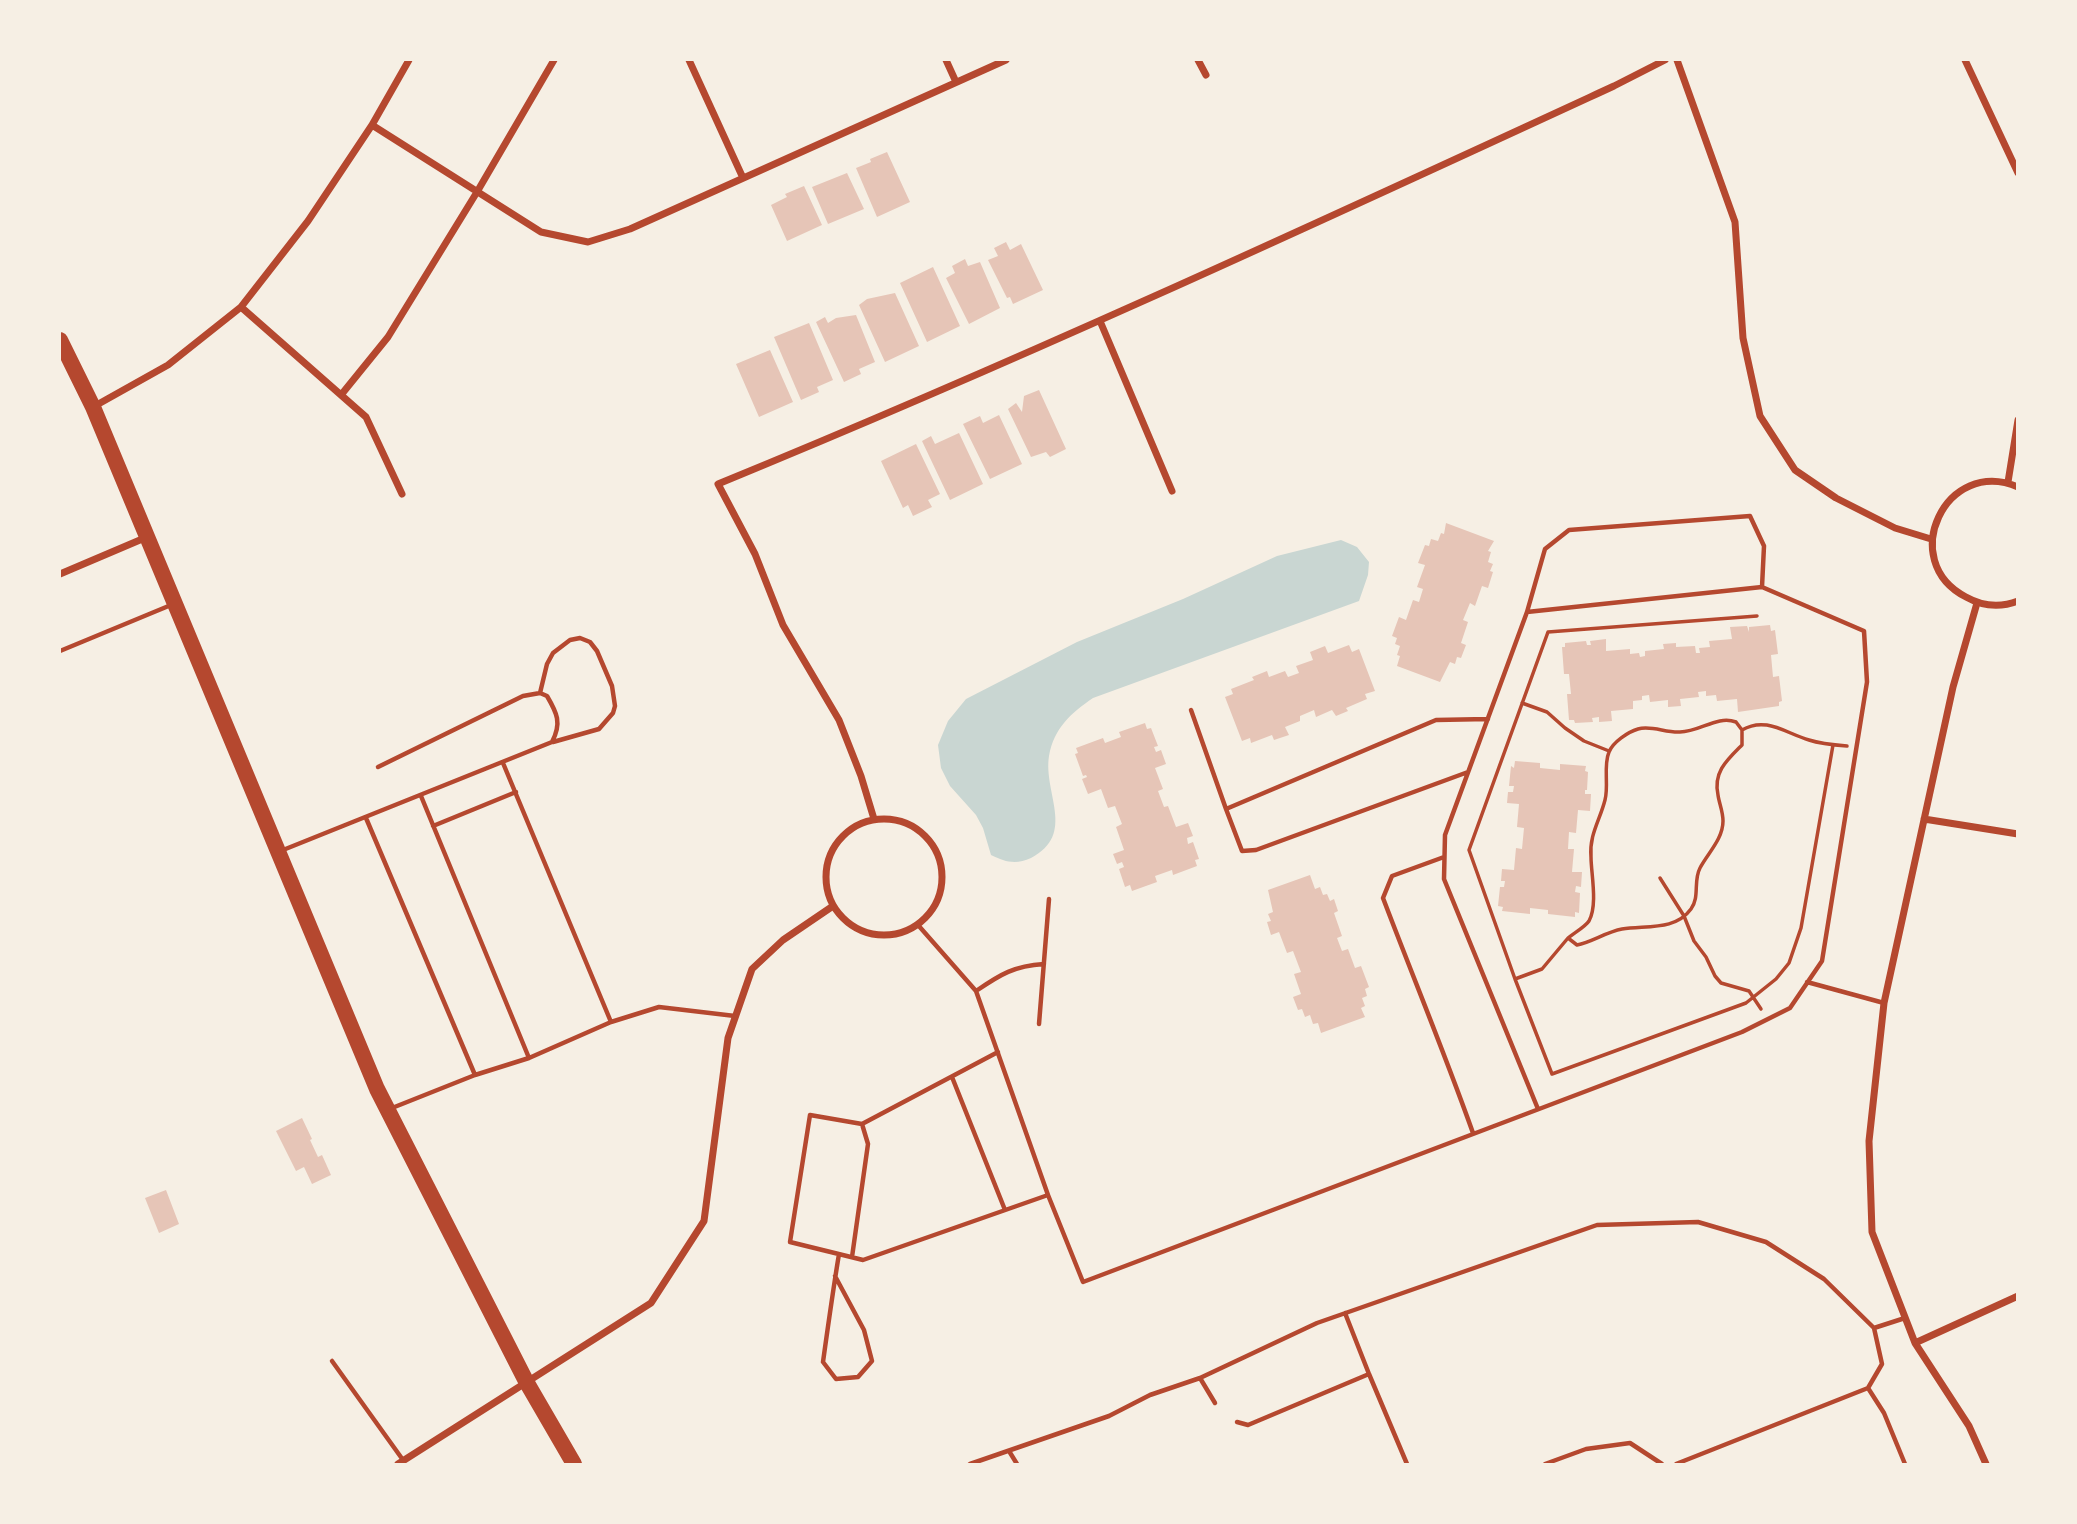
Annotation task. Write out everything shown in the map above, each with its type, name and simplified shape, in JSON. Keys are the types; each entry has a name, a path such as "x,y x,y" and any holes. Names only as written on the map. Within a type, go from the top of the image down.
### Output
{"main road":[{"path":"60,340 93,407 388,1110 527,1383 574,1465"}],"street":[{"path":"93,407 168,365 241,307 308,221 372,125 409,60"},
{"path":"341,395 388,337 554,60"},
{"path":"689,60 743,178"},
{"path":"946,60 956,82"},
{"path":"372,125 541,232 588,242 630,229 1006,60"},
{"path":"1198,60 1206,75"},
{"path":"874,819 839,720 783,625 755,554 718,484 1100,321 1614,86 1665,60"},
{"path":"1677,60 1735,222 1743,338 1760,416 1795,470 1836,498 1883,523 1931,539"},
{"path":"1965,60 2018,173"},
{"path":"241,307 366,417 402,494"},
{"path":"1100,321 1172,491"},
{"path":"2007,482 2018,420"},
{"path":"2018,487 2007,482 1979,483 1952,496 1940,511 1931,539 1934,561 1940,575 1954,592 1977,603 1998,606 2018,601"},
{"path":"60,574 147,537"},
{"path":"1977,603 1953,687 1884,1003 1869,1141 1872,1232 1915,1343 1969,1426 1986,1465"},
{"path":"874,819 903,821 925,835 941,861 941,891 934,908 918,925 890,936 878,936 859,930 846,922 834,906 826,880 829,856 835,845 849,830 874,819"},
{"path":"1924,819 2018,834"},
{"path":"401,1463 652,1303 704,1221 729,1038 752,970 782,940 834,906"},
{"path":"1915,1343 2018,1296"}],"lane":[{"path":"1538,1109 1444,879 1444,857 1445,835 1527,612 1545,549 1569,530 1750,516 1764,546 1762,587"},
{"path":"918,925 976,990 1048,1195 1083,1282 1742,1032 1790,1008 1822,961 1867,682 1864,631 1762,587 1527,612"},
{"path":"60,651 175,604"},
{"path":"279,852 552,742 599,729 609,720 615,706 612,686 597,651 590,642 580,638 570,639 553,653 547,664 540,693"},
{"path":"378,767 523,696 540,693 547,696 556,710 558,730 552,742"},
{"path":"1191,710 1242,851 1256,850 1468,772"},
{"path":"1226,809 1436,720 1488,719"},
{"path":"503,763 611,1022"},
{"path":"433,826 516,792"},
{"path":"421,796 529,1058"},
{"path":"366,818 475,1075"},
{"path":"1444,857 1392,876 1383,898 1473,1133"},
{"path":"1039,1024 1049,899"},
{"path":"976,990 1002,973 1022,965 1044,964"},
{"path":"1807,982 1884,1003"},
{"path":"388,1110 475,1075 529,1058 611,1022 659,1007 736,1016"},
{"path":"998,1052 862,1124 810,1115 790,1242 863,1260 1048,1195"},
{"path":"952,1077 1005,1210"},
{"path":"852,1257 867,1144 862,1124"},
{"path":"970,1465 1109,1416 1150,1395 1200,1378 1317,1323 1597,1225 1698,1222 1766,1242 1824,1279 1874,1328 1882,1364 1868,1388 1676,1465"},
{"path":"835,1276 864,1330 872,1361 858,1377 836,1379 823,1362 835,1276 839,1254"},
{"path":"1344,1313 1407,1465"},
{"path":"1874,1328 1905,1318"},
{"path":"332,1361 401,1463"},
{"path":"1237,1422 1248,1425 1369,1374"},
{"path":"1200,1378 1214,1403"},
{"path":"1868,1388 1884,1413 1905,1465"},
{"path":"1545,1465 1586,1449 1630,1443 1662,1465"},
{"path":"1009,1451 1017,1465"}],"path":[{"path":"1757,616 1548,632 1469,850 1552,1074 1728,1009 1754,997 1776,979 1789,962 1801,928 1833,745"},
{"path":"1521,703 1547,712 1584,741 1609,751"},
{"path":"1516,979 1542,969 1568,938 1589,920 1594,888 1592,835 1606,799 1609,751 1619,740 1641,728 1667,733 1693,732 1723,719 1736,722 1742,730 1742,745 1723,764 1716,783 1722,808 1721,831 1698,870 1696,899 1692,908 1684,916 1657,927 1620,929 1577,945 1568,938"},
{"path":"1742,730 1752,724 1762,723 1809,740 1856,747"},
{"path":"1660,878 1684,916 1694,942 1706,957 1715,976 1721,983 1744,988 1754,997 1767,1020"}],"shaded area":[{"path":"1341,540 1357,547 1369,562 1368,575 1359,601 1093,698 1065,722 1051,746 1048,770 1055,825 1045,848 1031,858 1020,861 1011,862 991,855 976,815 950,786 941,768 938,745 948,721 966,699 1077,642 1183,599 1277,556"}],"building":[{"path":"887,152 910,202 877,217 856,168"},
{"path":"847,173 864,209 828,224 812,187"},
{"path":"804,186 822,225 787,241 771,205 787,197 785,194"},
{"path":"1006,242 1010,250 1021,244 1043,290 1013,304 1010,297 1007,298 988,260 998,256 994,248"},
{"path":"965,259 968,266 980,262 1000,308 969,324 946,278 955,273 952,266"},
{"path":"933,267 960,326 927,342 900,283"},
{"path":"895,293 919,346 885,362 859,305 867,299"},
{"path":"856,315 875,362 859,369 861,374 844,382 816,322 825,317 828,323 836,318"},
{"path":"809,323 833,380 817,387 819,392 801,400 774,337"},
{"path":"770,350 793,402 759,417 736,364"},
{"path":"1039,390 1066,449 1050,457 1046,452 1031,457 1008,409 1016,403 1022,412 1024,396"},
{"path":"999,415 1022,464 990,479 963,424 980,416 983,423"},
{"path":"959,433 983,484 950,500 922,441 931,436 935,444"},
{"path":"916,444 940,494 928,500 932,507 913,516 908,505 903,508 881,461"},
{"path":"1446,523 1494,541 1488,551 1491,552 1488,562 1493,564 1490,571 1493,572 1488,588 1482,586 1475,606 1470,603 1463,620 1468,622 1461,643 1466,645 1461,658 1457,657 1455,664 1450,662 1440,682 1397,666 1400,646 1395,644 1397,638 1392,636 1399,617 1406,620 1413,600 1419,602 1423,589 1417,587 1425,565 1418,563 1425,545 1429,546 1431,539 1438,541 1441,533 1444,534"},
{"path":"1770,625 1771,631 1775,630 1778,654 1771,655 1773,677 1779,676 1782,701 1779,706 1738,712 1737,699 1717,701 1716,695 1706,696 1706,691 1698,692 1699,697 1680,699 1681,706 1668,707 1668,700 1650,702 1649,695 1642,696 1642,700 1633,701 1633,709 1611,711 1612,721 1599,722 1599,717 1592,718 1593,722 1575,723 1574,720 1569,720 1567,694 1571,694 1569,674 1564,674 1562,647 1565,647 1565,643 1586,641 1587,645 1591,645 1590,641 1606,639 1606,651 1630,649 1630,654 1639,653 1640,657 1645,656 1645,651 1664,649 1663,644 1676,643 1676,647 1695,646 1696,653 1700,653 1699,648 1710,647 1709,641 1732,639 1730,627 1747,626 1749,632 1749,627"},
{"path":"1349,645 1352,652 1359,649 1375,691 1365,694 1367,699 1346,708 1348,711 1336,716 1332,710 1316,717 1314,710 1300,716 1300,721 1285,727 1289,735 1274,740 1272,735 1251,743 1250,738 1242,741 1225,697 1233,694 1231,689 1254,680 1252,677 1267,671 1269,677 1285,671 1288,677 1299,673 1296,666 1313,660 1310,652 1325,646 1328,653"},
{"path":"1145,723 1147,729 1151,728 1158,746 1154,747 1156,752 1161,750 1166,764 1155,768 1163,789 1158,791 1164,807 1168,806 1176,827 1188,823 1193,836 1187,838 1188,844 1193,842 1199,859 1195,860 1197,866 1173,875 1172,870 1155,876 1157,882 1132,891 1130,885 1125,887 1119,869 1124,867 1122,862 1117,864 1113,854 1124,850 1116,827 1122,824 1115,806 1108,808 1101,789 1088,794 1082,779 1087,777 1083,776 1075,754 1078,753 1076,748 1103,738 1105,743 1121,737 1119,732"},
{"path":"1515,761 1540,763 1540,768 1560,770 1560,764 1586,766 1585,771 1588,772 1585,794 1591,794 1590,811 1578,810 1576,833 1569,832 1568,849 1574,849 1572,872 1582,872 1581,887 1576,886 1575,892 1580,893 1579,913 1575,912 1575,917 1548,914 1548,910 1530,908 1530,914 1502,911 1503,907 1498,906 1500,887 1504,887 1505,881 1501,881 1502,869 1514,870 1516,848 1522,849 1524,828 1517,827 1519,804 1507,803 1508,792 1513,792 1514,786 1509,786 1511,766 1514,768"},
{"path":"1310,875 1315,889 1320,887 1323,895 1327,894 1330,901 1334,899 1338,911 1334,913 1342,936 1337,938 1342,951 1348,949 1355,968 1361,966 1369,987 1365,989 1367,996 1362,998 1365,1006 1361,1008 1365,1017 1321,1033 1318,1023 1313,1024 1310,1015 1305,1017 1302,1009 1298,1010 1293,997 1301,994 1294,974 1301,972 1293,951 1287,953 1279,932 1271,935 1267,922 1271,921 1268,914 1273,912 1268,890"},
{"path":"302,1118 318,1157 322,1155 331,1175 312,1184 304,1167 296,1171 276,1131"},
{"path":"166,1190 179,1224 159,1233 145,1198"}]}
